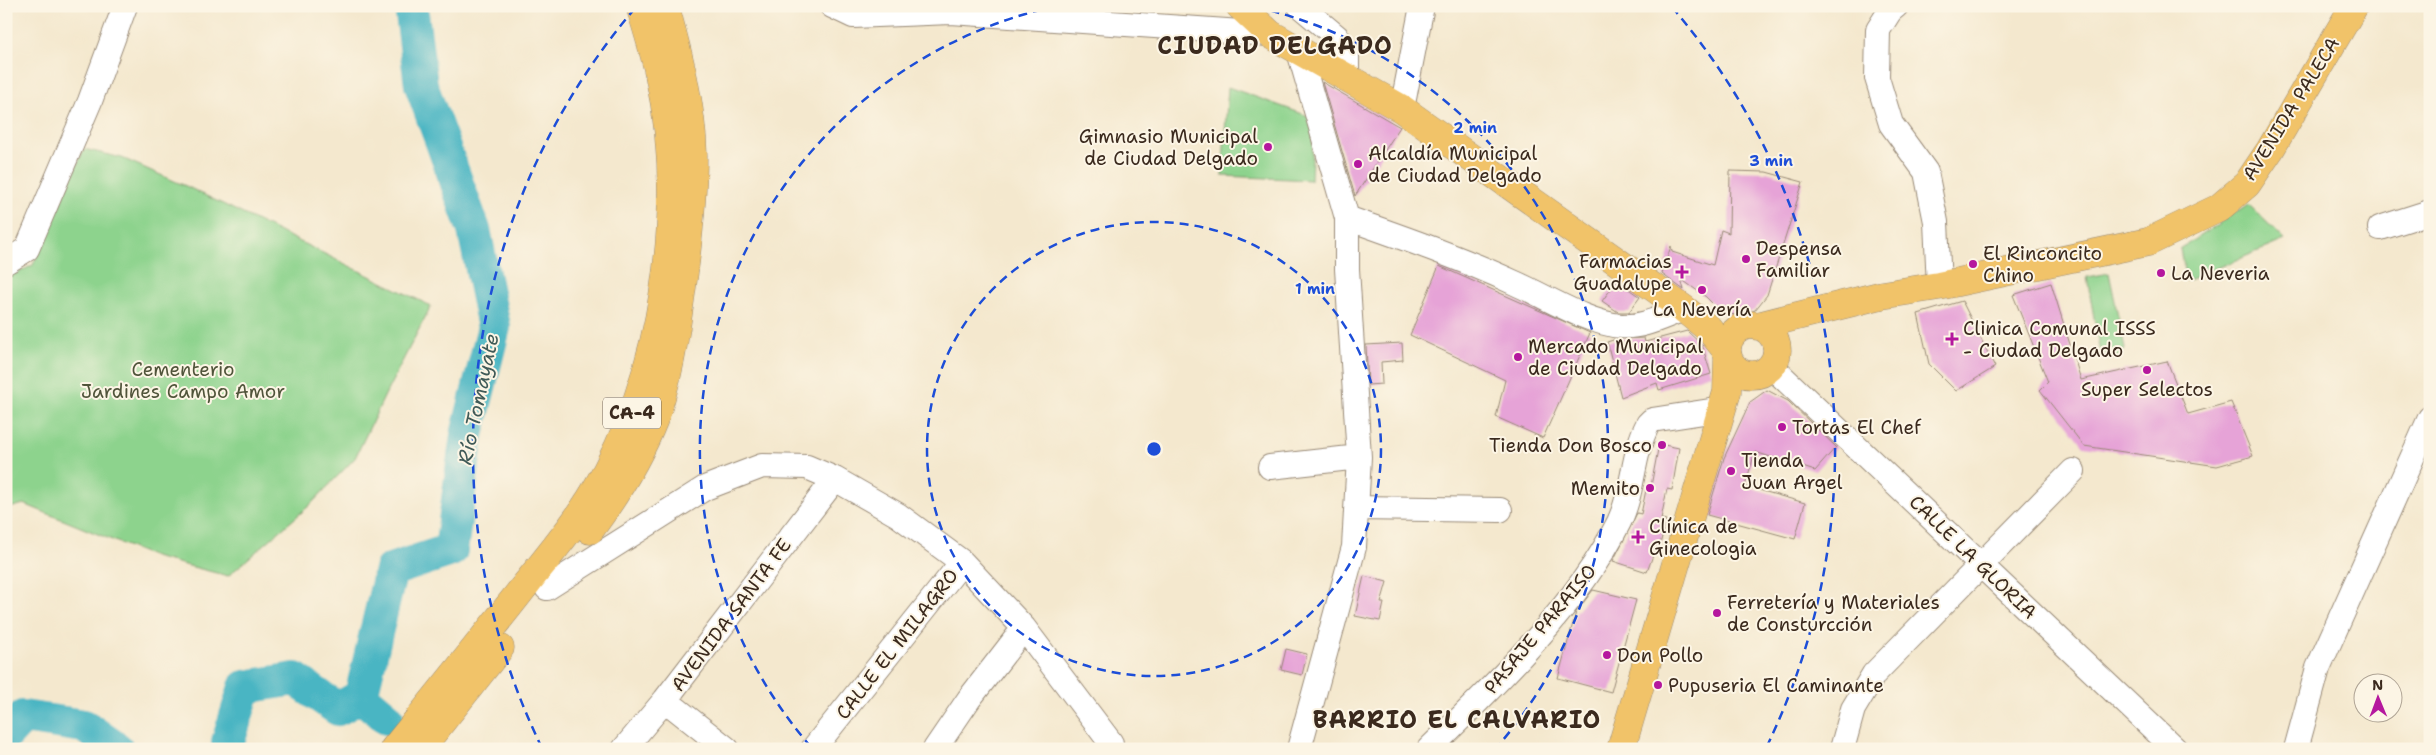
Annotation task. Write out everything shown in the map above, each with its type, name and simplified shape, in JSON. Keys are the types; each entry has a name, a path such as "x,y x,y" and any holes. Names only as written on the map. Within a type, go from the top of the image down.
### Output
{"main road":[{"name":"CA-4","path":"394,749 475,650 574,522 594,493 618,444 642,385 651,355 665,277 670,197 668,135 660,75 640,6"},
{"name":"CA-4","path":"420,749 547,588 620,489 654,420 673,354 690,234 692,154 685,96 665,6"},
{"path":"1240,6 1270,34 1298,48 1402,109 1684,309 1709,329 1738,371 1766,364 1774,339 1769,332 1752,326 1709,319 1684,309"},
{"name":"AVENIDA PALECA","path":"1752,326 1866,299 1939,286 2148,242 2219,208 2246,184 2270,150 2354,6"},
{"name":"AVENIDA PALECA","path":"1723,408 1733,392 1766,364 1780,341 1793,327 1816,312"},
{"path":"1727,354 1732,335 1738,329 1752,326"},
{"name":"AVENIDA PALECA","path":"1621,749 1728,392 1727,354"}],"street":[{"path":"6,262 27,249 90,101 125,6"},
{"path":"832,6 853,16 951,12 1270,34"},
{"path":"1300,6 1337,38 1347,52 1347,76"},
{"path":"1402,109 1422,6"},
{"path":"1896,6 1890,11 1878,30 1877,78 1891,124 1926,172 1936,222 1939,286"},
{"path":"1298,48 1347,218 1347,269 1359,457 1354,547 1299,749"},
{"path":"2380,228 2430,212"},
{"path":"1347,218 1406,238 1514,282 1596,319 1622,326 1645,324 1684,309"},
{"name":"CALLE LA GLORIA","path":"1766,364 2174,749"},
{"name":"PASAJE PARAISO","path":"1429,749 1500,679 1558,612 1592,568 1622,516 1648,424 1652,420 1723,408"},
{"path":"2296,749 2318,668 2430,418"},
{"path":"1270,467 1359,457"},
{"path":"547,588 700,490 745,471 768,465 807,467 835,479 898,515 962,562 1024,628 1111,743"},
{"path":"1842,749 1853,709 1869,680 1980,564 2073,471"},
{"name":"AVENIDA SANTA FE","path":"624,749 665,700 835,479"},
{"path":"1357,508 1500,510"},
{"name":"CALLE EL MILAGRO","path":"813,749 962,562"},
{"path":"935,749 969,699 1024,628"},
{"path":"665,700 727,749"}],"green space":[{"name":"Gimnasio Municipal de Ciudad Delgado","path":"1228,87 1314,118 1311,180 1222,176"},
{"name":"Cementerio Jardines Campo Amor","path":"84,149 122,158 188,187 431,306 355,458 310,505 228,576 154,557 24,504 6,509 6,272 17,273 33,265"},
{"path":"2248,204 2285,240 2186,281 2180,249"},
{"path":"2109,273 2125,349 2121,355 2115,358 2105,358 2100,353 2087,277"}],"building":[{"name":"Alcaldía Municipal de Ciudad Delgado","path":"1322,82 1400,127 1355,196"},
{"name":"Despensa Familiar","path":"1730,171 1766,172 1803,182 1767,295 1755,310 1743,315 1723,314 1706,297 1681,279 1684,290 1662,274 1671,246 1672,252 1713,265 1721,230 1729,233"},
{"name":"Mercado Municipal de Ciudad Delgado","path":"1439,266 1590,333 1543,438 1496,417 1505,380 1410,335"},
{"path":"1617,281 1640,297 1629,312 1618,312 1602,301"},
{"name":"Super Selectos","path":"2051,283 2081,380 2167,361 2188,414 2231,402 2253,456 2217,466 2084,446 2040,390 2048,382 2013,295"},
{"name":"Clinica Comunal ISSS - Ciudad Delgado","path":"1962,301 1995,367 1956,391 1929,364 1918,314"},
{"path":"1687,331 1702,345 1711,374 1659,390 1657,383 1621,397 1607,342 1616,339 1644,338 1645,342"},
{"path":"1402,343 1403,360 1381,362 1382,384 1368,385 1366,345"},
{"path":"1767,390 1788,401 1836,447 1815,471 1755,452 1745,486 1805,503 1795,539 1707,515 1724,458 1750,402"},
{"path":"1659,444 1679,448 1672,490 1667,489 1661,519 1666,520 1660,545 1657,544 1647,572 1613,561 1637,513 1641,514 1647,485 1651,486"},
{"path":"1364,576 1387,582 1381,603 1384,603 1380,621 1355,616"},
{"path":"1593,590 1636,600 1611,692 1558,678 1576,612"},
{"path":"1286,649 1307,654 1302,675 1281,670"}],"waterway":[{"name":"Río Tomayate","path":"361,696 391,570 451,550 467,435 494,327 474,230 421,85 411,6"},
{"path":"228,749 228,742 245,687 295,679 338,709 361,696"},
{"path":"361,696 387,718"},
{"path":"6,735 23,717 84,726 117,749"}],"place":[{"name":"Gimnasio Municipal de Ciudad Delgado","path":"1268,147"},
{"name":"Alcaldía Municipal de Ciudad Delgado","path":"1358,164"},
{"name":"Despensa Familiar","path":"1746,259"},
{"name":"El Rinconcito Chino","path":"1973,264"},
{"name":"Farmacias Guadalupe","path":"1682,272"},
{"name":"La Neveria","path":"2161,273"},
{"name":"La Nevería","path":"1702,290"},
{"name":"Clinica Comunal ISSS - Ciudad Delgado","path":"1952,339"},
{"name":"Mercado Municipal de Ciudad Delgado","path":"1518,357"},
{"name":"Super Selectos","path":"2147,370"},
{"name":"Tortas El Chef","path":"1782,427"},
{"name":"Tienda Don Bosco","path":"1662,445"},
{"name":"Tienda Juan Argel","path":"1731,471"},
{"name":"Memito","path":"1650,488"},
{"name":"Clínica de Ginecologia","path":"1638,537"},
{"name":"Ferretería y Materiales de Consturcción","path":"1717,613"},
{"name":"Don Pollo","path":"1607,655"},
{"name":"Pupuseria El Caminante","path":"1658,685"}],"district":[{"name":"CIUDAD DELGADO","path":"1275,46"},
{"name":"BARRIO EL CALVARIO","path":"1457,720"}]}
